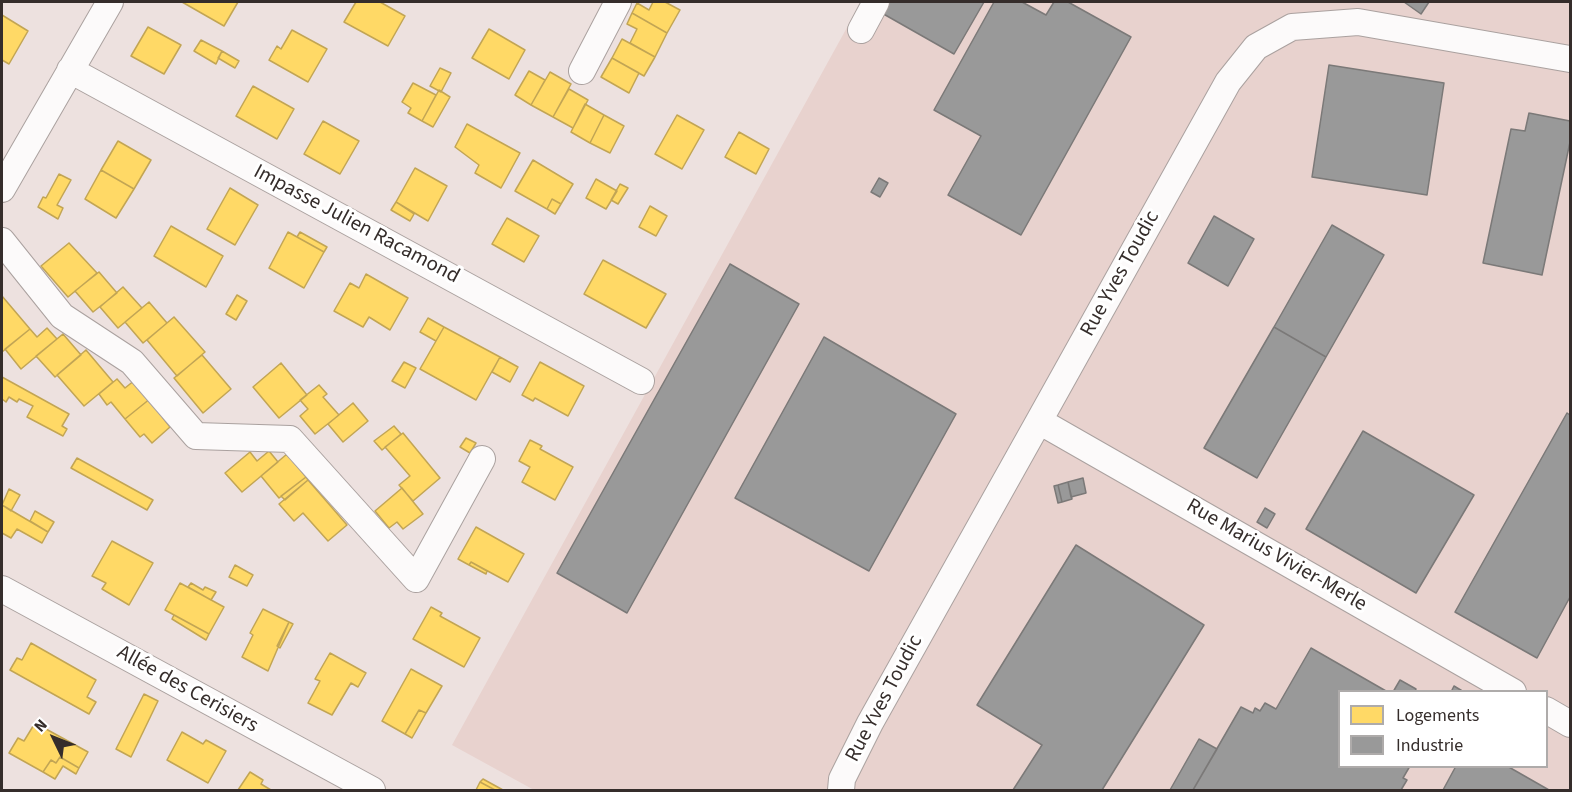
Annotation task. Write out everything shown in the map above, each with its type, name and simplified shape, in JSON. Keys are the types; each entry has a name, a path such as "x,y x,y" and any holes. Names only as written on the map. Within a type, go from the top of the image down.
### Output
{"street":[{"path":"2,189 110,2"},
{"path":"582,71 618,2"},
{"path":"861,30 876,2"},
{"name":"Rue Yves Toudic","path":"841,790 842,779 870,723 1228,82 1256,47 1292,27 1358,22 1570,59"},
{"name":"Impasse Julien Racamond","path":"70,70 641,381"},
{"path":"2,242 62,316 132,362 196,436 290,439 416,579 482,459"},
{"name":"Rue Marius Vivier-Merle","path":"1039,421 1510,690"},
{"name":"Allée des Cerisiers","path":"2,589 372,790"},
{"path":"1548,711 1570,724"}],"shaded area":[{"path":"861,2 1570,2 1570,790 534,790 452,745"}],"building: Logements":[{"path":"182,2 238,2 224,26"},
{"path":"356,2 380,2 405,16 388,46 344,22"},
{"path":"653,2 665,2 680,10 667,33 632,13 637,3 649,10"},
{"path":"632,13 667,33 655,57 630,43 637,29 627,24"},
{"path":"2,15 28,31 9,64 2,60"},
{"path":"148,27 181,45 164,74 131,56"},
{"path":"489,29 525,50 509,79 472,58"},
{"path":"292,30 327,49 308,82 269,60 277,46 281,49"},
{"path":"622,39 655,57 644,76 612,58"},
{"path":"201,40 222,51 216,64 194,51"},
{"path":"222,51 239,61 235,68 218,58"},
{"path":"612,58 639,73 629,93 601,77"},
{"path":"440,68 451,73 441,92 430,86"},
{"path":"529,71 545,80 531,105 515,95"},
{"path":"550,72 571,84 553,117 531,105"},
{"path":"413,83 436,95 422,121 408,113 411,108 402,102"},
{"path":"253,86 294,109 277,139 236,116"},
{"path":"569,89 588,100 573,128 553,117"},
{"path":"439,90 450,97 433,127 422,121"},
{"path":"585,104 604,115 590,143 571,132"},
{"path":"604,115 624,126 610,153 590,143"},
{"path":"677,115 704,130 682,169 655,154"},
{"path":"323,121 359,141 340,174 304,154"},
{"path":"467,124 520,153 501,188 475,173 479,165 455,147"},
{"path":"739,132 769,149 756,174 725,157"},
{"path":"118,141 151,160 134,189 101,170"},
{"path":"533,160 573,184 561,204 552,199 547,209 515,191"},
{"path":"415,168 447,186 428,221 396,202"},
{"path":"101,170 134,189 116,218 85,199"},
{"path":"59,174 71,180 57,205 63,208 58,219 38,207 43,197 46,198"},
{"path":"596,179 617,191 606,209 586,198"},
{"path":"620,184 628,188 618,204 611,200"},
{"path":"230,188 258,205 235,245 207,229"},
{"path":"552,199 561,204 555,214 547,209"},
{"path":"396,202 414,214 410,221 391,210"},
{"path":"650,206 667,216 656,236 639,227"},
{"path":"507,218 539,236 524,262 492,244"},
{"path":"171,226 223,256 206,287 154,256"},
{"path":"288,232 324,252 304,288 269,268"},
{"path":"300,232 327,247 324,252 297,237"},
{"path":"69,243 97,273 68,297 41,266"},
{"path":"603,260 666,294 646,328 584,294"},
{"path":"99,272 117,293 93,312 75,291"},
{"path":"366,274 408,298 390,330 369,317 363,327 334,311 350,283 359,288"},
{"path":"123,287 142,308 118,328 100,307"},
{"path":"237,295 247,301 236,320 226,314"},
{"path":"2,296 30,329 2,352"},
{"path":"149,302 167,323 143,343 125,322"},
{"path":"174,317 205,352 177,376 147,340"},
{"path":"428,318 444,327 436,341 420,332"},
{"path":"444,327 500,357 476,400 420,369"},
{"path":"47,328 57,339 21,369 5,349 30,329 37,337"},
{"path":"63,334 81,355 55,377 36,356"},
{"path":"86,350 113,382 84,406 57,375"},
{"path":"202,355 231,389 203,413 174,378"},
{"path":"500,357 518,367 510,382 492,372"},
{"path":"404,362 416,368 405,388 392,381"},
{"path":"540,362 584,386 568,416 535,398 533,401 522,395"},
{"path":"281,363 307,395 279,418 253,387"},
{"path":"2,377 69,414 62,426 67,429 63,436 27,417 33,406 19,399 17,402 9,397 6,402 2,399"},
{"path":"117,379 125,388 135,380 151,398 125,419 111,402 107,405 99,394"},
{"path":"319,385 327,394 323,397 339,415 315,434 300,416 308,409 300,400"},
{"path":"151,398 166,415 163,418 170,427 152,443 144,434 140,437 125,419"},
{"path":"353,403 368,421 343,442 328,424"},
{"path":"394,426 401,434 382,450 374,441"},
{"path":"403,433 440,478 413,501 399,485 410,476 385,447"},
{"path":"466,438 476,443 470,453 460,447"},
{"path":"530,440 542,446 540,449 573,467 555,500 522,482 530,467 519,461"},
{"path":"269,451 278,462 242,492 225,473 250,452 257,461"},
{"path":"287,454 306,477 279,498 261,476"},
{"path":"77,458 153,500 147,510 71,468"},
{"path":"306,477 308,480 285,500 281,496"},
{"path":"308,480 347,525 328,541 303,513 294,521 279,504"},
{"path":"402,488 423,514 403,529 397,522 389,528 375,511"},
{"path":"9,489 20,495 11,511 2,505"},
{"path":"2,505 48,532 42,543 17,529 11,538 2,533"},
{"path":"35,511 54,522 48,532 30,521"},
{"path":"476,527 524,554 508,582 471,562 469,565 458,559"},
{"path":"112,541 153,563 129,605 102,589 106,583 92,576"},
{"path":"471,562 487,571 486,574 469,565"},
{"path":"235,565 253,575 247,586 229,577"},
{"path":"180,583 224,607 209,634 165,610"},
{"path":"191,583 203,590 205,587 216,592 211,600 188,587"},
{"path":"431,607 442,613 440,616 480,638 464,667 413,639"},
{"path":"263,609 289,622 268,671 242,657 253,635 250,633"},
{"path":"174,615 209,634 206,640 172,619"},
{"path":"289,622 293,624 280,648 277,646"},
{"path":"31,643 96,680 87,697 96,702 89,714 10,670 17,658 22,660"},
{"path":"330,653 366,673 358,687 351,683 332,715 308,703 320,681 315,679"},
{"path":"411,669 442,686 426,713 419,710 405,734 382,721"},
{"path":"144,694 158,701 131,757 116,749"},
{"path":"419,710 426,713 412,738 405,734"},
{"path":"35,723 88,752 79,768 60,757 56,763 51,760 43,772 9,753 18,738 24,741"},
{"path":"182,732 203,744 206,740 226,751 208,783 167,760"},
{"path":"60,757 79,768 76,774 63,766 55,779 43,772 51,760 56,763"},
{"path":"250,772 263,780 261,784 271,790 238,790"},
{"path":"483,779 503,790 495,790 480,782"},
{"path":"480,782 495,790 476,790"}],"building: Industrie":[{"path":"886,2 984,2 954,54 880,12"},
{"path":"994,2 1022,2 1046,15 1054,2 1068,2 1131,37 1021,235 948,195 981,136 934,110"},
{"path":"1404,2 1429,2 1421,14"},
{"path":"1329,65 1444,83 1427,195 1312,177"},
{"path":"1529,113 1570,121 1570,142 1542,275 1483,263 1511,129 1525,131"},
{"path":"879,178 888,183 880,197 871,192"},
{"path":"1214,216 1254,239 1228,286 1188,263"},
{"path":"1332,225 1384,255 1326,357 1274,327"},
{"path":"730,264 799,304 627,613 557,573"},
{"path":"1274,327 1326,357 1257,478 1204,448"},
{"path":"824,337 956,414 869,571 735,498"},
{"path":"1567,413 1570,415 1570,597 1537,658 1455,612"},
{"path":"1363,431 1474,495 1416,593 1306,529"},
{"path":"1083,478 1086,493 1071,497 1068,482"},
{"path":"1068,482 1072,499 1062,502 1058,485"},
{"path":"1058,485 1062,502 1058,503 1054,486"},
{"path":"1265,508 1275,514 1267,528 1257,522"},
{"path":"1076,545 1204,625 1102,790 1013,790 1042,745 977,705"},
{"path":"1311,648 1384,690 1338,690 1338,768 1409,768 1403,778 1407,780 1401,790 1193,790 1241,707 1253,713 1255,708 1260,711 1265,703 1276,709"},
{"path":"1400,680 1416,689 1416,690 1394,690"},
{"path":"1199,739 1217,749 1193,790 1170,790"},
{"path":"1455,768 1510,768 1549,790 1443,790"}]}
